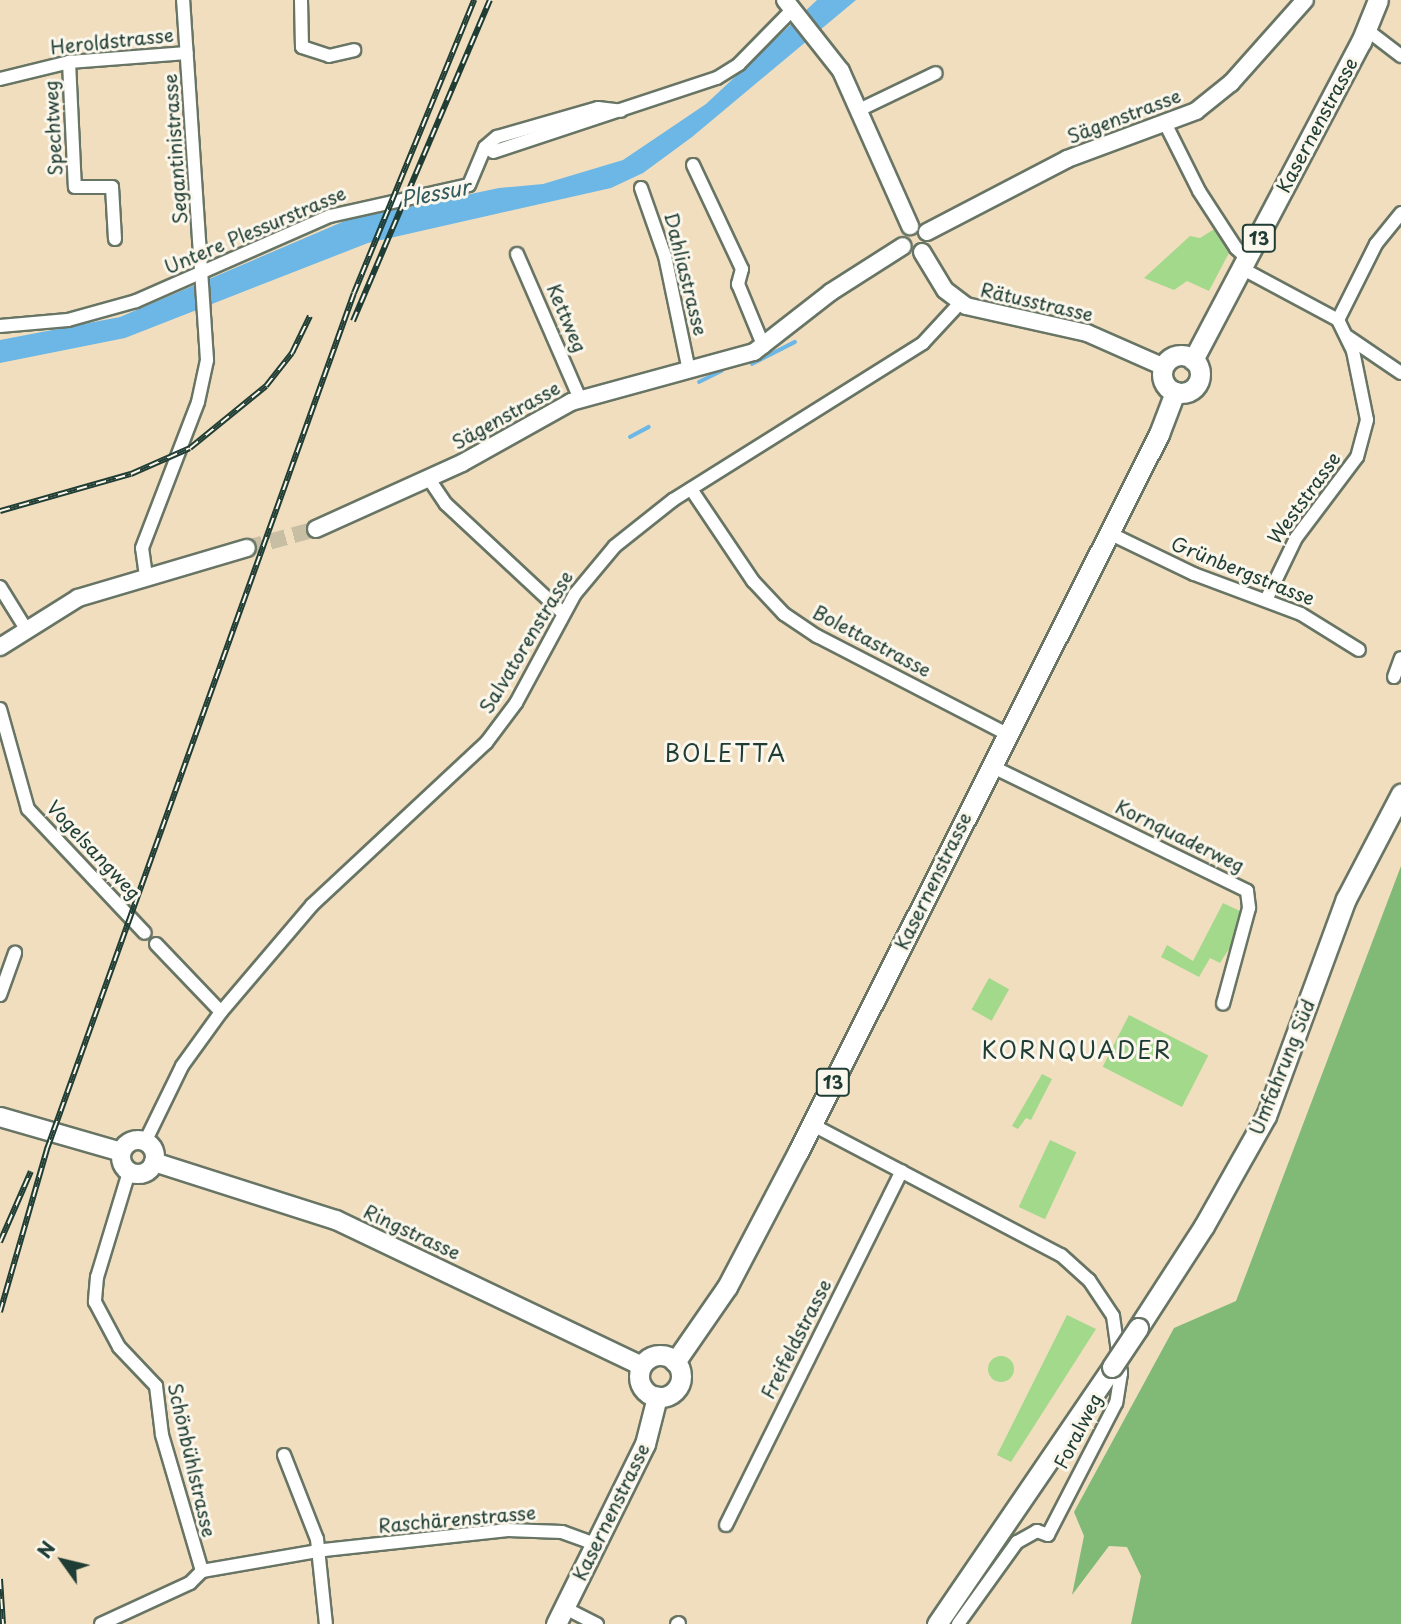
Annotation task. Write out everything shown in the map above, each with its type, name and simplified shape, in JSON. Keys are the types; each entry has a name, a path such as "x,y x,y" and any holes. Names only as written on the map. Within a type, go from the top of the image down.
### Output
{"main road":[{"name":"Kasernenstrasse","path":"1193,359 1246,264 1367,30 1378,0"},
{"path":"1177,356 1193,359 1200,370 1197,385 1188,392 1175,392 1164,382 1164,367 1177,356"},
{"name":"Kasernenstrasse","path":"675,1362 727,1287 1159,434 1175,392"},
{"name":"Umfahrung Süd","path":"937,1624 1138,1328 1217,1204 1266,1116 1346,899 1401,794"},
{"path":"0,1117 121,1152"},
{"path":"131,1141 145,1142 153,1150 154,1162 142,1173 129,1172 122,1163 121,1152 131,1141"},
{"name":"Ringstrasse","path":"154,1162 336,1220 642,1366"},
{"path":"657,1356 675,1362 681,1375 677,1389 657,1397 643,1388 642,1366 657,1356"},
{"name":"Kasernenstrasse","path":"561,1616 645,1444 657,1397"}],"street":[{"name":"Segantinistrasse","path":"146,576 142,548 204,379 207,315 183,0"},
{"path":"301,0 302,47 329,56 354,50"},
{"name":"Sägenstrasse","path":"928,232 1067,159 1166,125 1223,91 1305,0"},
{"path":"791,8 841,71 911,226 928,232 929,243 922,252 911,253 903,246 902,234 911,226"},
{"name":"Untere Plessurstrasse","path":"493,152 621,111 726,73 791,8"},
{"path":"1367,30 1401,56"},
{"name":"Heroldstrasse","path":"0,79 69,62 187,53"},
{"name":"Spechtweg","path":"69,62 75,187 111,187 115,239"},
{"path":"859,110 936,74"},
{"name":"Untere Plessurstrasse","path":"0,326 100,313 204,275 278,239 348,210 468,185 485,147 497,137 598,108 621,111"},
{"path":"1166,125 1199,191 1246,264 1338,320 1376,244 1401,213"},
{"path":"693,165 741,269 738,285 764,347"},
{"name":"Dahliastrasse","path":"641,188 665,256 689,371"},
{"name":"Sägenstrasse","path":"316,529 429,480 580,399 689,371 764,347 831,292 903,246"},
{"name":"Rätusstrasse","path":"922,252 945,290 960,303 1087,333 1164,367"},
{"name":"Kettweg","path":"517,254 580,399"},
{"name":"Salvatorenstrasse","path":"145,1142 182,1066 220,1012 327,889 486,743 530,680 563,613 615,546 691,489 914,349 960,303"},
{"name":"Weststrasse","path":"1266,600 1300,531 1363,444 1366,415 1348,337 1338,320"},
{"path":"1348,337 1401,373"},
{"path":"429,480 446,504 563,613"},
{"name":"Bolettastrasse","path":"691,489 753,581 784,614 819,637 1007,734"},
{"name":"Grünbergstrasse","path":"1109,533 1194,574 1306,616 1359,650"},
{"path":"0,647 78,598 247,548"},
{"path":"0,587 26,629"},
{"path":"1394,677 1401,658"},
{"name":"Vogelsangweg","path":"0,709 29,809 145,933"},
{"name":"Kornquaderweg","path":"990,766 1247,891 1248,908 1223,1004"},
{"path":"156,944 220,1012"},
{"path":"0,995 15,953"},
{"name":"Foralweg","path":"811,1124 1061,1255 1104,1298 1119,1339 1121,1373 1116,1403 1048,1535 1037,1531 1017,1542 958,1624"},
{"name":"Freifeldstrasse","path":"726,1525 902,1171"},
{"name":"Schönbühlstrasse","path":"129,1172 97,1277 95,1302 119,1347 155,1383 162,1436 202,1571"},
{"path":"284,1455 318,1551 326,1624"},
{"name":"Raschärenstrasse","path":"101,1624 127,1618 190,1583 202,1571 318,1551 523,1530 562,1532 597,1545"},
{"path":"561,1616 597,1624"}],"green space":[{"path":"1216,228 1231,249 1209,291 1187,281 1174,290 1144,278 1190,236 1200,238"},
{"path":"1401,866 1401,1624 1131,1624 1141,1576 1127,1547 1109,1546 1072,1595 1084,1536 1074,1512 1174,1328 1236,1301"},
{"path":"1223,903 1242,912 1234,941 1220,963 1210,958 1199,977 1161,957 1167,945 1193,961"},
{"path":"989,978 1009,989 992,1021 972,1009"},
{"path":"1129,1015 1208,1055 1182,1107 1103,1067"},
{"path":"1042,1074 1052,1079 1031,1120 1026,1118 1018,1129 1012,1126"},
{"path":"1050,1140 1076,1152 1045,1219 1019,1207"},
{"path":"1067,1315 1096,1329 1011,1462 997,1455"},
{"path":"1001,1356 1010,1360 1014,1369 1010,1378 1001,1382 992,1378 988,1369 992,1360"}],"water":[{"path":"817,0 856,0 692,137 643,173 611,188 368,243 125,338 0,363 0,340 120,317 347,220 499,188 543,184 623,160 706,104"}],"waterway":[{"path":"752,364 795,342"},
{"path":"699,382 722,371"},
{"path":"630,437 649,427"}],"tunnel":[{"path":"247,548 316,529"}],"railway":[{"path":"0,1312 47,1149 354,293 474,0"},
{"path":"353,321 490,0"},
{"path":"0,511 131,474 190,448 266,386 292,353 310,316"},
{"path":"0,1242 31,1171"},
{"path":"0,1579 3,1624"}],"district":[{"name":"BOLETTA","path":"726,753"},
{"name":"KORNQUADER","path":"1077,1050"}],"water label":[{"name":"Plessur","path":"435,192"}]}
